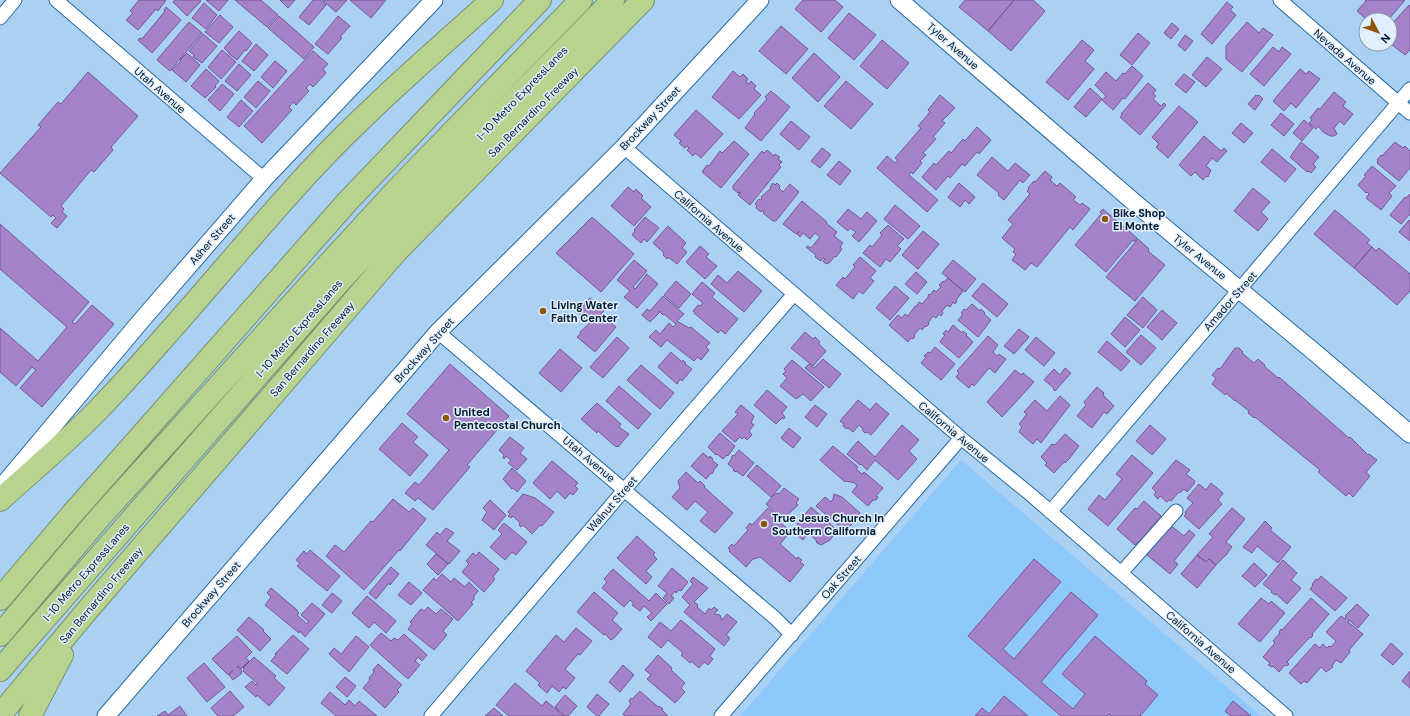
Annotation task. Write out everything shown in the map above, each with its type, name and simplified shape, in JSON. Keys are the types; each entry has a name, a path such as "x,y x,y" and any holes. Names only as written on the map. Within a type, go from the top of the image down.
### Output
{"highway":[{"path":"0,500 108,400 277,208 347,134 391,91 492,0"},
{"path":"0,599 78,507 347,202 540,0"},
{"name":"I-10 Metro ExpressLanes","path":"0,635 101,516 333,259 402,184 581,0"},
{"name":"I-10 Metro ExpressLanes","path":"0,670 341,280 434,182 613,0"},
{"name":"San Bernardino Freeway","path":"0,715 85,613 396,252 643,0"},
{"path":"30,716 85,613"}],"street":[{"path":"0,18 15,0"},
{"name":"Utah Avenue","path":"56,0 264,179"},
{"name":"Asher Street","path":"0,489 145,316 264,179 434,0"},
{"name":"Brockway Street","path":"106,716 438,332 624,147 760,0"},
{"name":"Tyler Avenue","path":"899,0 1135,203 1410,434"},
{"name":"Nevada Avenue","path":"1280,0 1410,113"},
{"name":"Amador Street","path":"1050,512 1410,89"},
{"name":"California Avenue","path":"624,147 961,438 1030,494 1122,573 1286,716"},
{"name":"Walnut Street","path":"431,716 794,294"},
{"name":"Utah Avenue","path":"438,332 625,489 775,618 792,635"},
{"name":"Oak Street","path":"721,716 961,438"},
{"path":"1122,573 1176,511"}],"shaded area":[{"path":"961,460 1261,716 740,716"}],"building":[{"path":"139,0 166,0 158,11 156,9 138,30 126,20 133,13 130,11"},
{"path":"175,0 201,1 187,16 173,2"},
{"path":"206,0 228,0 219,11"},
{"path":"235,0 261,0 278,15 267,27"},
{"path":"280,0 295,0 288,8"},
{"path":"313,0 320,0 326,5 309,25 299,17"},
{"path":"322,0 347,0 336,12"},
{"path":"350,0 386,0 371,18"},
{"path":"803,0 835,0 843,7 821,32 795,9"},
{"path":"965,0 1014,0 988,31 959,7"},
{"path":"1014,0 1033,0 1045,11 1011,51 988,31"},
{"path":"1365,0 1405,0 1395,12 1358,12 1357,11 1366,1"},
{"path":"1227,2 1233,7 1230,10 1236,15 1212,44 1201,34"},
{"path":"204,3 217,15 206,29 192,18"},
{"path":"1409,5 1410,50 1405,55 1398,49 1398,17"},
{"path":"166,7 181,20 152,53 138,40 140,38 142,39 165,11 164,10"},
{"path":"849,13 876,35 854,60 828,38"},
{"path":"220,15 233,27 219,43 205,32"},
{"path":"279,16 314,47 304,59 268,28"},
{"path":"338,16 350,26 328,54 315,44"},
{"path":"189,22 202,33 170,71 157,60"},
{"path":"1247,22 1259,33 1263,28 1273,35 1242,72 1226,59 1226,46"},
{"path":"1172,23 1179,29 1171,39 1164,33"},
{"path":"781,26 808,49 786,74 759,51"},
{"path":"239,31 252,43 237,60 224,48"},
{"path":"1138,33 1150,43 1132,65 1120,55"},
{"path":"203,34 217,46 202,63 193,57 194,55 189,51"},
{"path":"1185,35 1193,41 1185,51 1178,45"},
{"path":"882,40 909,63 887,89 860,66"},
{"path":"1082,40 1094,50 1085,61 1094,69 1068,100 1046,82"},
{"path":"256,44 268,55 254,71 242,61"},
{"path":"1273,47 1279,52 1282,47 1291,54 1264,86 1250,74"},
{"path":"222,50 236,62 221,79 208,67"},
{"path":"313,51 328,64 323,69 326,73 313,87 310,84 306,88 309,91 296,105 293,102 289,107 292,110 262,143 244,126"},
{"path":"187,53 200,65 186,82 172,70"},
{"path":"814,53 840,77 818,102 792,78"},
{"path":"1207,57 1222,69 1206,87 1192,75"},
{"path":"275,61 287,71 273,88 261,77"},
{"path":"239,64 251,75 237,91 225,81"},
{"path":"1132,66 1143,76 1125,99 1123,98 1113,110 1102,100 1106,96 1095,85 1106,72 1116,81"},
{"path":"206,69 219,81 215,86 216,87 205,98 191,86"},
{"path":"1300,69 1306,74 1309,71 1320,79 1296,108 1291,103 1284,111 1273,101"},
{"path":"733,71 740,77 743,74 748,79 746,82 749,84 751,81 756,86 754,89 761,95 739,119 712,97"},
{"path":"88,72 138,116 111,147 113,150 94,172 91,170 61,206 64,209 62,212 67,216 57,228 51,223 56,218 53,215 51,217 0,173 41,127 38,125 58,102 61,104"},
{"path":"1184,74 1195,82 1186,93 1175,84"},
{"path":"258,81 270,91 256,108 244,97"},
{"path":"846,81 873,104 851,129 824,106"},
{"path":"1148,83 1156,90 1153,94 1156,96 1153,99 1161,106 1164,103 1166,105 1140,135 1120,117"},
{"path":"222,84 234,94 220,111 208,100"},
{"path":"1090,88 1102,99 1086,117 1074,107"},
{"path":"771,91 790,107 761,141 745,128 755,114 754,113 767,99 765,97"},
{"path":"1334,92 1346,102 1343,106 1353,114 1344,125 1340,121 1334,128 1337,134 1330,136 1323,132 1318,126 1316,129 1309,123 1312,120 1310,118 1318,108 1320,109"},
{"path":"940,95 955,108 942,121 945,123 933,137 936,139 923,153 926,155 920,161 922,163 913,174 911,172 909,175 938,200 927,212 877,168 887,156 895,163 898,160 895,158 921,128 918,126 930,112 928,110"},
{"path":"1256,95 1259,95 1263,99 1255,110 1248,104"},
{"path":"241,100 253,111 239,127 227,117"},
{"path":"1179,106 1198,122 1168,158 1156,147 1159,144 1152,137"},
{"path":"696,110 723,134 701,158 695,153 693,156 687,150 689,148 687,146 685,148 679,143 681,141 674,135"},
{"path":"1281,113 1294,124 1284,136 1271,125"},
{"path":"1304,120 1313,128 1302,141 1293,133"},
{"path":"791,121 810,137 799,150 780,134"},
{"path":"1241,123 1253,133 1244,143 1232,133"},
{"path":"977,127 991,140 979,154 977,152 965,166 962,164 950,178 948,176 936,190 922,177 934,163 936,165 949,151 951,153 963,139 965,141"},
{"path":"1204,136 1221,151 1224,148 1227,151 1217,162 1212,158 1206,166 1211,170 1208,177 1206,176 1203,180 1195,172 1191,176 1179,165"},
{"path":"734,141 749,154 721,188 702,172 707,165 709,166 720,151 722,153"},
{"path":"1301,142 1319,157 1313,164 1316,167 1311,173 1308,171 1307,172 1290,157"},
{"path":"1395,142 1403,148 1405,146 1410,151 1410,168 1399,181 1377,163 1377,160 1381,155 1382,156"},
{"path":"822,148 831,155 820,168 811,161"},
{"path":"1272,149 1296,169 1285,182 1261,162"},
{"path":"767,150 774,156 775,154 780,157 778,159 782,162 779,165 781,167 750,205 738,195 741,192 738,193 733,189 733,186 762,151 764,153"},
{"path":"992,157 1008,171 1015,163 1030,175 1023,183 1020,180 1004,200 998,195 999,193 977,175"},
{"path":"839,161 851,171 840,185 827,175"},
{"path":"1372,166 1396,186 1389,193 1392,196 1381,210 1366,198 1369,194 1358,185"},
{"path":"1045,171 1052,177 1050,180 1057,186 1060,183 1076,197 1073,200 1080,205 1082,203 1090,209 1073,230 1070,227 1037,267 1031,263 1025,270 1012,260 1016,254 1013,252 1015,249 1002,238 1013,224 1008,220 1030,194 1027,191 1029,189 1028,188"},
{"path":"773,183 775,185 777,183 783,192 790,184 799,192 776,221 773,221 763,213 763,210 761,212 756,208 757,206 755,204 759,199 761,200 761,197 771,188 770,187"},
{"path":"959,183 975,197 969,204 965,200 960,207 948,197"},
{"path":"628,187 634,192 636,189 643,196 641,198 651,207 634,226 611,206"},
{"path":"1253,188 1270,202 1261,212 1268,219 1258,231 1234,211"},
{"path":"1410,194 1410,215 1401,224 1390,215 1405,197 1406,198"},
{"path":"802,201 837,232 834,236 843,243 840,247 842,249 829,263 826,264 823,261 825,259 823,258 821,261 815,257 816,255 806,247 808,246 811,248 820,237 815,233 810,239 803,233 800,237 797,234 799,231 796,234 783,224"},
{"path":"895,205 920,226 908,239 884,219"},
{"path":"848,209 861,219 867,212 877,221 859,242 852,236 856,232 850,228 848,231 837,222"},
{"path":"1103,209 1137,238 1135,242 1133,240 1106,272 1075,245 1102,213 1100,212"},
{"path":"1335,210 1370,240 1367,243 1372,247 1354,268 1314,234"},
{"path":"592,217 634,254 601,292 556,253"},
{"path":"645,217 659,228 647,242 644,239 641,243 632,235 635,231 634,230"},
{"path":"1409,220 1410,221 1410,241 1399,232"},
{"path":"0,224 89,302 72,322 75,324 92,305 114,324 42,407 20,388 36,370 32,367 16,386 0,372 0,328 38,361 67,327 0,269"},
{"path":"888,225 904,239 897,246 901,249 890,262 886,259 880,267 863,253 870,245 872,247 882,235 880,233"},
{"path":"668,226 686,243 682,248 687,252 677,264 668,257 667,259 663,255 664,253 653,243"},
{"path":"923,231 939,244 918,269 902,255"},
{"path":"1138,239 1149,249 1148,251 1165,265 1135,301 1106,277"},
{"path":"700,246 709,254 706,257 717,266 705,279 686,262"},
{"path":"1372,247 1376,251 1379,248 1410,274 1410,291 1397,305 1354,268"},
{"path":"860,257 876,271 870,278 874,281 863,294 859,291 853,299 836,285 843,277 845,279 855,267 853,265"},
{"path":"634,260 647,271 633,287 635,289 647,274 658,284 637,308 624,297 630,291 617,280"},
{"path":"953,260 976,279 965,292 942,273"},
{"path":"738,271 762,291 744,312 711,284 718,275 727,283"},
{"path":"916,272 927,282 917,294 905,284"},
{"path":"948,278 963,291 956,300 957,301 955,304 953,302 950,307 947,305 942,311 943,313 941,316 939,314 936,318 933,316 928,323 929,324 922,330 920,328 914,335 915,336 913,339 911,338 908,342 889,325 898,315 902,318 905,314 908,316 919,302 922,304 929,294 930,295 934,290 936,292 941,287 939,285"},
{"path":"676,281 691,294 679,308 664,295"},
{"path":"702,282 715,293 712,297 738,319 725,334 721,330 718,333 693,311 698,305 700,306 703,303 692,294"},
{"path":"983,283 1008,304 997,317 972,296"},
{"path":"895,286 909,298 890,320 876,308"},
{"path":"663,296 684,314 677,321 689,328 691,327 710,343 706,347 709,350 701,360 698,357 694,361 667,340 661,347 649,337 656,330 660,334 669,323 673,327 676,324 659,311 659,313 650,322 642,315 647,309 650,311"},
{"path":"1143,297 1157,310 1143,328 1127,315"},
{"path":"590,298 605,310 601,314 616,327 595,352 577,337 581,333 580,332 590,323 577,312"},
{"path":"972,304 980,311 981,309 991,320 978,337 958,320 963,314 961,313 964,309 966,310"},
{"path":"1162,310 1177,323 1162,340 1147,327"},
{"path":"1125,317 1140,330 1125,347 1111,334"},
{"path":"953,325 962,333 963,331 967,334 966,335 973,342 959,358 940,342 945,335 943,334 946,330 948,332"},
{"path":"1019,329 1029,337 1014,354 1004,346"},
{"path":"805,332 813,339 815,337 826,351 813,366 791,348"},
{"path":"1141,335 1156,348 1141,365 1126,352"},
{"path":"988,336 998,345 993,352 997,356 999,354 1006,359 995,373 989,368 974,386 972,384 969,388 956,377 959,373 957,371"},
{"path":"617,337 629,348 603,378 590,367"},
{"path":"1036,337 1055,353 1044,366 1025,350"},
{"path":"1107,341 1130,361 1121,371 1098,352"},
{"path":"935,347 955,364 941,380 921,363 926,357 924,356 928,352 930,353"},
{"path":"1235,348 1239,348 1243,352 1242,353 1254,363 1258,359 1278,378 1279,377 1349,438 1350,437 1368,455 1369,454 1377,460 1366,472 1370,476 1353,497 1349,493 1346,496 1318,472 1320,470 1255,417 1254,418 1248,413 1249,411 1226,393 1225,395 1212,384 1216,378 1212,375 1218,368 1220,369"},
{"path":"560,349 582,368 561,392 539,373"},
{"path":"671,352 682,362 683,360 686,363 685,364 692,369 682,381 680,379 677,384 658,367"},
{"path":"823,359 841,374 829,388 805,368 809,364 814,368"},
{"path":"792,360 824,387 811,401 803,394 796,399 780,386 787,378 783,374 786,371 784,369"},
{"path":"450,364 509,416 467,465 470,467 433,510 418,498 415,501 405,493 415,482 419,485 449,450 407,414"},
{"path":"641,365 674,393 660,409 627,380"},
{"path":"1065,368 1071,373 1055,391 1053,389 1054,388 1044,380 1054,369 1060,375"},
{"path":"1015,370 1021,375 1023,373 1034,382 1002,417 987,402"},
{"path":"619,386 651,414 638,429 606,401"},
{"path":"1097,387 1104,393 1103,395 1114,406 1107,414 1104,412 1092,428 1077,416 1086,405 1084,402"},
{"path":"767,390 787,407 782,413 785,417 784,419 782,418 776,424 754,405"},
{"path":"1060,396 1070,405 1041,443 1037,439 1033,444 1019,432 1022,427 1019,424 1027,414 1024,412 1035,400 1047,411"},
{"path":"858,400 870,410 876,403 889,414 871,435 867,432 865,433 859,425 853,432 843,426 844,424 840,421"},
{"path":"597,403 621,424 619,427 629,434 618,447 616,447 598,431 597,433 581,419"},
{"path":"741,405 754,416 751,423 754,425 749,431 752,435 747,440 744,437 742,439 740,437 735,442 722,431 738,414 735,412"},
{"path":"815,405 827,414 817,427 805,417"},
{"path":"402,423 418,437 413,442 428,455 410,476 379,449"},
{"path":"902,425 919,440 909,451 917,459 898,480 875,460 867,470 847,454 858,441 875,457"},
{"path":"1150,425 1166,439 1152,455 1136,441"},
{"path":"789,428 801,438 793,448 781,438"},
{"path":"720,433 735,446 728,456 727,455 723,459 717,454 716,455 708,447"},
{"path":"1065,434 1079,446 1069,459 1065,463 1064,462 1054,473 1045,465 1047,463 1041,457 1052,444 1055,445"},
{"path":"510,437 524,448 520,453 527,459 517,470 508,463 511,460 506,456 504,459 504,455 499,450"},
{"path":"833,446 858,467 856,469 862,474 864,472 883,488 876,496 878,497 876,500 873,500 868,506 852,492 857,486 855,483 845,482 820,460"},
{"path":"739,450 754,463 743,476 736,471 735,472 733,470 734,469 728,464 733,455 734,456"},
{"path":"703,453 709,458 710,456 718,465 712,474 711,473 706,479 691,466"},
{"path":"1132,455 1153,473 1108,526 1088,509 1099,495 1105,500 1122,479 1116,474"},
{"path":"1176,460 1190,470 1186,474 1195,481 1194,484 1187,492 1184,489 1180,493 1179,492 1171,501 1169,500 1167,502 1160,496 1158,499 1154,495 1156,492 1152,488"},
{"path":"552,461 578,483 575,486 578,489 573,495 570,493 565,499 557,491 550,499 533,483"},
{"path":"757,465 781,486 771,497 747,476"},
{"path":"512,468 526,481 517,492 513,488 512,489 503,479"},
{"path":"686,472 698,483 700,481 705,486 704,487 733,513 715,533 700,521 708,512 695,501 687,510 672,497 680,488 678,481"},
{"path":"1211,483 1223,493 1218,500 1222,504 1199,529 1184,516 1186,514 1185,512 1193,503 1187,498 1199,484 1206,490"},
{"path":"784,488 799,499 796,503 798,505 782,519 766,504 774,495 777,493 779,494"},
{"path":"523,494 535,498 554,512 542,526 540,525 532,534 523,525 521,527 519,525 520,523 513,516 511,518 508,516 510,514 508,512"},
{"path":"834,494 842,497 860,513 856,518 857,519 845,531 816,506 825,497 831,502"},
{"path":"393,499 409,512 413,508 426,519 400,551 399,550 364,590 326,556 335,545 344,552 371,521 373,522"},
{"path":"490,500 506,515 494,530 482,520 487,512 483,508"},
{"path":"1144,501 1161,516 1135,545 1117,529 1135,508 1137,509"},
{"path":"811,507 837,530 830,540 821,545 817,543 816,540 808,533 803,540 797,535 802,529 797,524"},
{"path":"768,508 777,516 775,519 791,531 780,544 797,559 798,557 802,560 800,562 804,565 790,582 760,557 753,559 746,567 729,551 730,550 728,548 732,544 734,546 748,530 746,528 750,523 752,525"},
{"path":"1232,508 1245,519 1226,542 1232,547 1216,565 1209,559 1206,562 1197,555 1213,537 1209,534"},
{"path":"1265,521 1272,528 1270,530 1291,547 1278,563 1257,546 1252,553 1243,547"},
{"path":"504,523 527,542 516,555 512,552 505,560 490,547 502,534 498,530"},
{"path":"1170,525 1184,536 1189,530 1195,535 1174,561 1178,564 1170,574 1147,555"},
{"path":"446,528 454,533 447,541 460,551 449,564 426,545 437,532 440,535"},
{"path":"637,536 655,553 653,555 657,559 646,571 652,577 646,584 617,558"},
{"path":"310,550 340,576 327,591 297,566 300,563 296,560 304,551 307,554"},
{"path":"479,552 499,569 493,577 495,579 484,592 462,572 469,564 466,561 473,553 476,556"},
{"path":"436,554 448,564 438,575 427,564"},
{"path":"1197,555 1206,562 1209,559 1216,565 1197,588 1181,574"},
{"path":"1034,559 1061,582 1003,649 1014,659 1071,592 1098,615 1041,682 1073,709 1085,694 1062,674 1095,636 1147,681 1145,684 1158,695 1140,716 1111,716 1109,714 1107,716 1061,716 968,636"},
{"path":"1283,560 1297,573 1291,580 1301,588 1287,604 1263,584"},
{"path":"1254,563 1267,575 1255,587 1242,576"},
{"path":"391,567 399,574 390,585 389,583 376,599 369,593"},
{"path":"672,568 688,582 681,591 679,590 676,593 675,591 671,596 674,598 669,604 663,598 667,593 658,586"},
{"path":"613,569 649,601 656,593 667,604 651,621 647,617 652,613 644,606 640,611 632,605 634,604 630,600 624,607 602,588 607,582 604,579"},
{"path":"442,574 451,582 454,578 465,587 469,582 478,591 471,603 473,604 458,621 423,590 434,578 436,581"},
{"path":"1321,576 1347,598 1335,611 1310,589 1316,579 1318,580"},
{"path":"693,577 708,588 694,602 698,605 697,607 705,614 709,608 711,610 714,607 718,610 714,614 720,615 722,620 727,614 737,622 726,635 730,638 724,646 684,612 690,605 682,597 693,584 690,581"},
{"path":"409,582 422,593 411,605 398,595"},
{"path":"271,588 297,610 299,613 297,615 307,624 309,622 301,615 312,603 325,614 305,637 300,631 299,633 265,605 271,597 267,593"},
{"path":"594,592 618,613 612,620 622,629 611,640 577,612"},
{"path":"332,593 342,601 332,613 322,605"},
{"path":"367,596 396,621 386,633 374,622 369,628 352,613"},
{"path":"1261,598 1269,604 1271,601 1285,613 1260,642 1238,624"},
{"path":"1311,598 1329,614 1312,634 1313,635 1311,638 1310,637 1287,662 1289,664 1287,666 1285,665 1279,672 1273,666 1268,665 1270,663 1263,657 1275,643 1273,641 1280,633 1279,632 1281,629 1282,630"},
{"path":"1357,604 1369,615 1358,628 1349,620 1348,622 1363,634 1349,650 1350,652 1341,663 1336,660 1332,666 1333,667 1326,672 1321,667 1307,683 1304,681 1301,684 1289,673 1315,644 1320,648 1323,644 1327,648 1329,646 1331,647 1336,641 1326,632 1341,616 1345,619 1345,616"},
{"path":"428,607 436,614 441,609 453,619 443,631 447,635 434,650 408,629 412,624 410,622 421,609 424,611"},
{"path":"249,617 264,630 263,631 271,639 260,651 237,630"},
{"path":"681,620 715,649 710,656 713,659 708,665 704,662 699,668 691,661 690,663 681,655 683,653 668,640 661,648 648,637 660,622 671,631"},
{"path":"576,628 592,641 565,669 575,678 566,689 563,687 559,692 552,686 547,693 538,685 540,683 526,671 556,635 564,642"},
{"path":"381,633 391,641 394,638 398,640 404,634 427,655 422,661 418,657 415,661 420,665 408,679 370,645"},
{"path":"293,635 309,649 287,674 271,661 276,655 275,654"},
{"path":"237,636 252,652 246,658 249,661 241,669 238,666 237,667 242,671 241,674 233,680 229,675 233,670 228,675 212,659"},
{"path":"356,636 369,647 349,672 329,654 334,648 341,654"},
{"path":"1391,643 1403,654 1393,665 1381,655"},
{"path":"658,655 685,683 681,688 685,692 675,703 647,679 651,675 645,670"},
{"path":"254,657 276,676 274,678 285,688 269,706 245,687 252,681 256,685 258,684 243,671 243,668"},
{"path":"204,663 225,687 207,702 187,678"},
{"path":"378,664 402,685 397,690 399,692 385,708 363,688 370,680 369,678 374,672 373,670"},
{"path":"623,665 634,675 620,692 609,682"},
{"path":"1410,671 1410,688 1402,681"},
{"path":"345,677 356,686 347,697 336,687"},
{"path":"515,683 542,706 546,701 564,716 509,716 496,705"},
{"path":"230,691 244,707 233,716 218,716 211,708"},
{"path":"640,691 658,707 659,706 663,709 662,710 668,716 625,716 623,714 631,704 629,701"},
{"path":"330,692 345,705 349,700 355,706 359,701 377,716 336,716 321,703"},
{"path":"597,694 609,704 599,716 587,707"},
{"path":"565,695 577,706 568,716 565,716 555,707"},
{"path":"1004,696 1028,716 975,716 982,708 989,714"},
{"path":"1233,701 1251,716 1231,716 1225,711"},
{"path":"180,706 187,716 157,716 165,711 168,715"},
{"path":"494,708 503,716 485,716"}],"place":[{"name":"Bike Shop El Monte","path":"1105,219"},
{"name":"Living Water Faith Center","path":"543,311"},
{"name":"United Pentecostal Church","path":"446,418"},
{"name":"True Jesus Church In Southern California","path":"764,524"}]}
